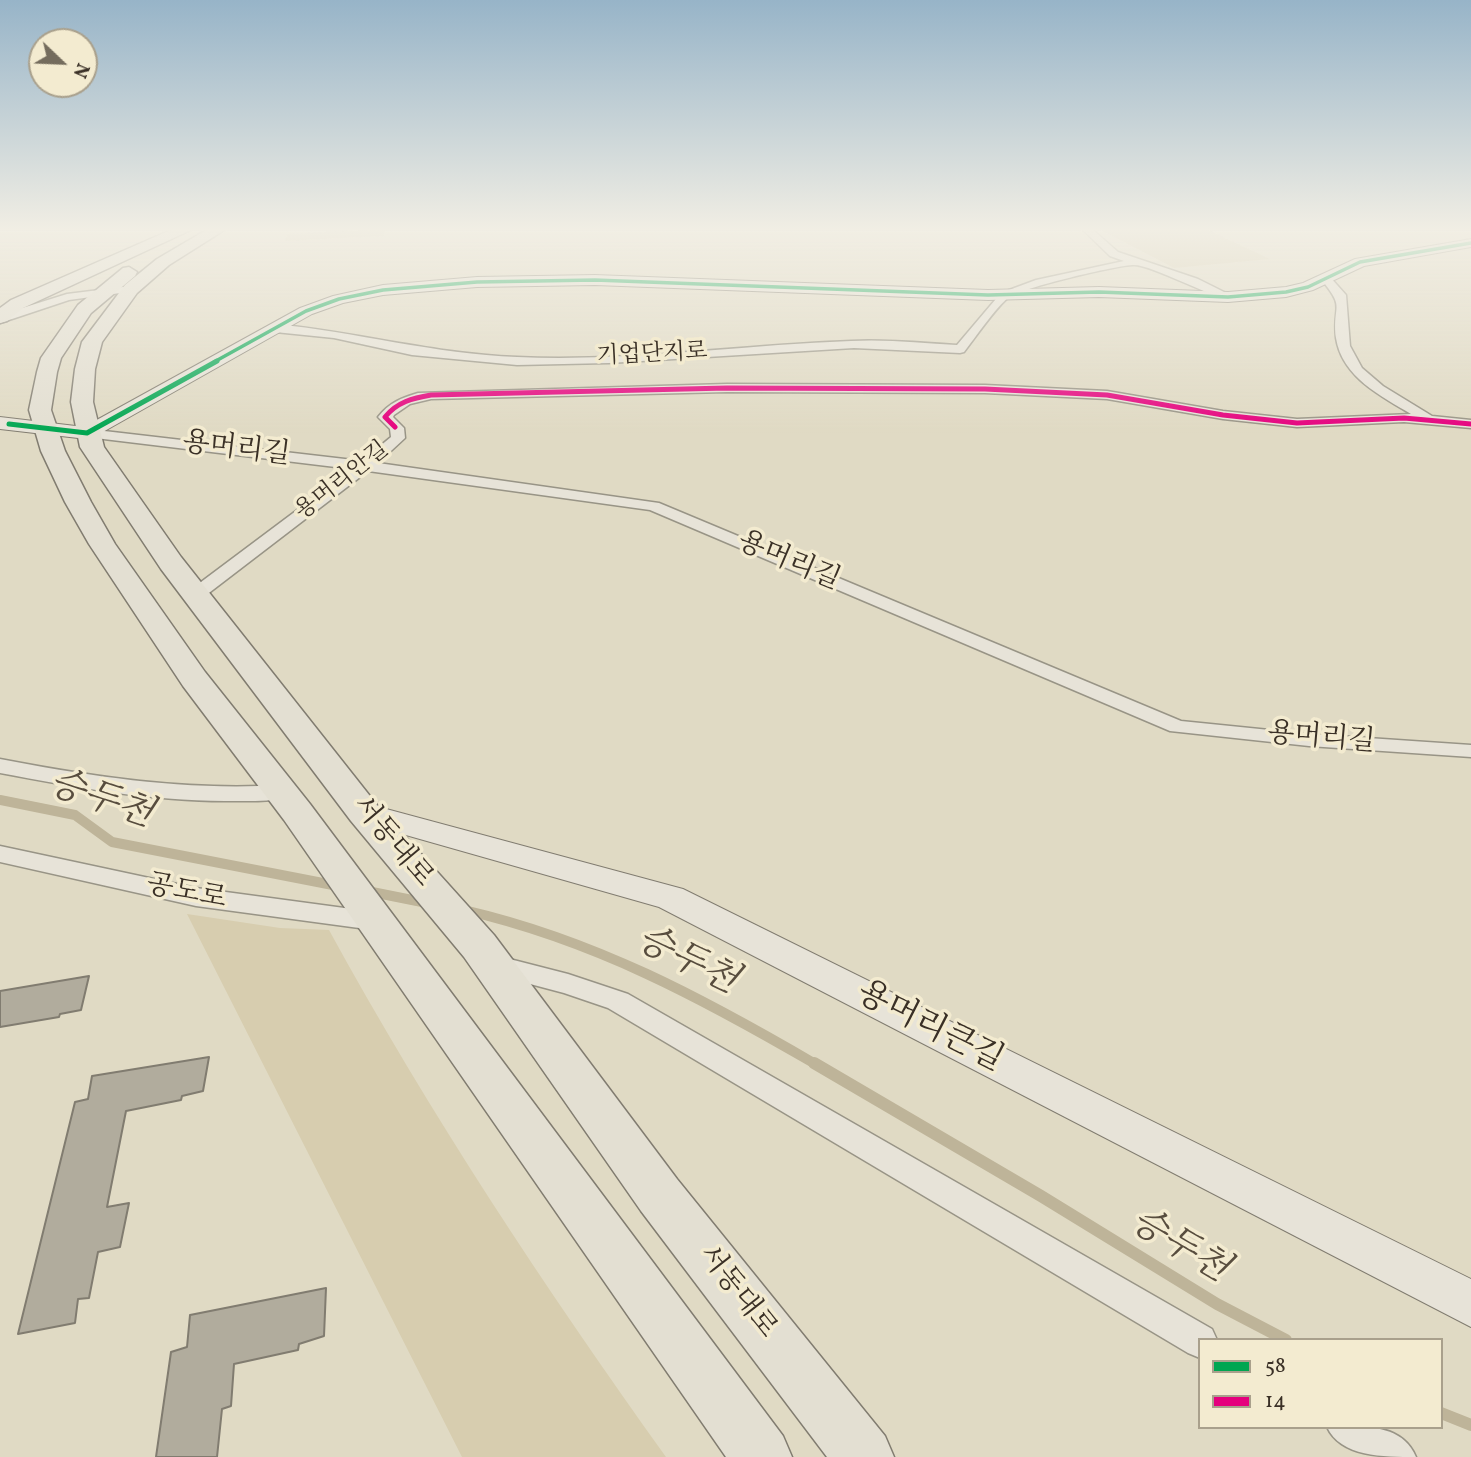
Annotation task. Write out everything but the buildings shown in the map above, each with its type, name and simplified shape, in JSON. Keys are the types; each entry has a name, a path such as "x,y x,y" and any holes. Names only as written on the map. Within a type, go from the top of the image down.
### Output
{"main road":[{"path":"0,319 8,304 25,297"},
{"name":"서동대로","path":"99,297 78,319 51,358 40,410 53,451 102,544 194,679 290,802 762,1457"},
{"name":"서동대로","path":"125,297 92,342 85,369 82,402 92,447 171,564 372,823 486,955 659,1195 864,1457"},
{"path":"0,319 33,310 53,309 65,311 78,319"}],"street":[{"path":"0,319 44,302 74,297"},
{"path":"0,423 88,433 306,312 352,297"},
{"name":"기업단지로","path":"275,328 335,334 412,351 517,360 609,359 854,344 960,349 1003,297"},
{"path":"1342,297 1344,347 1367,382 1427,419"},
{"name":"용머리안길","path":"195,595 398,438 397,428 385,417 390,409 405,400 431,395 830,387 985,389 1107,395 1223,415 1297,422 1427,419 1471,424"},
{"name":"용머리길","path":"88,433 365,466 653,506 1177,727 1309,740 1471,751"},
{"path":"0,766 80,782 290,802"},
{"name":"용머리큰길","path":"372,823 671,898 1471,1304"},
{"name":"공도로","path":"0,854 196,897 369,913"},
{"path":"486,955 618,1001 1198,1341"},
{"path":"1348,1429 1397,1457"}],"shaded area":[{"path":"187,914 280,928 329,930 407,1066 490,1199 576,1329 666,1457 462,1457"}],"waterway":[{"name":"승두천","path":"0,800 75,815 112,842 338,886"},
{"name":"승두천","path":"367,891 427,903"},
{"name":"승두천","path":"464,910 558,937 646,974 689,994 817,1065"},
{"name":"승두천","path":"814,1063 1041,1196 1217,1304 1282,1338"},
{"name":"승두천","path":"1443,1414 1471,1425"}],"transit line":[{"name":"58","path":"9,424 87,433 306,311 349,297"},
{"name":"14","path":"395,427 385,417 394,407 405,401 431,395 727,388 985,389 1107,395 1223,415 1297,423 1404,418 1471,424"}]}
